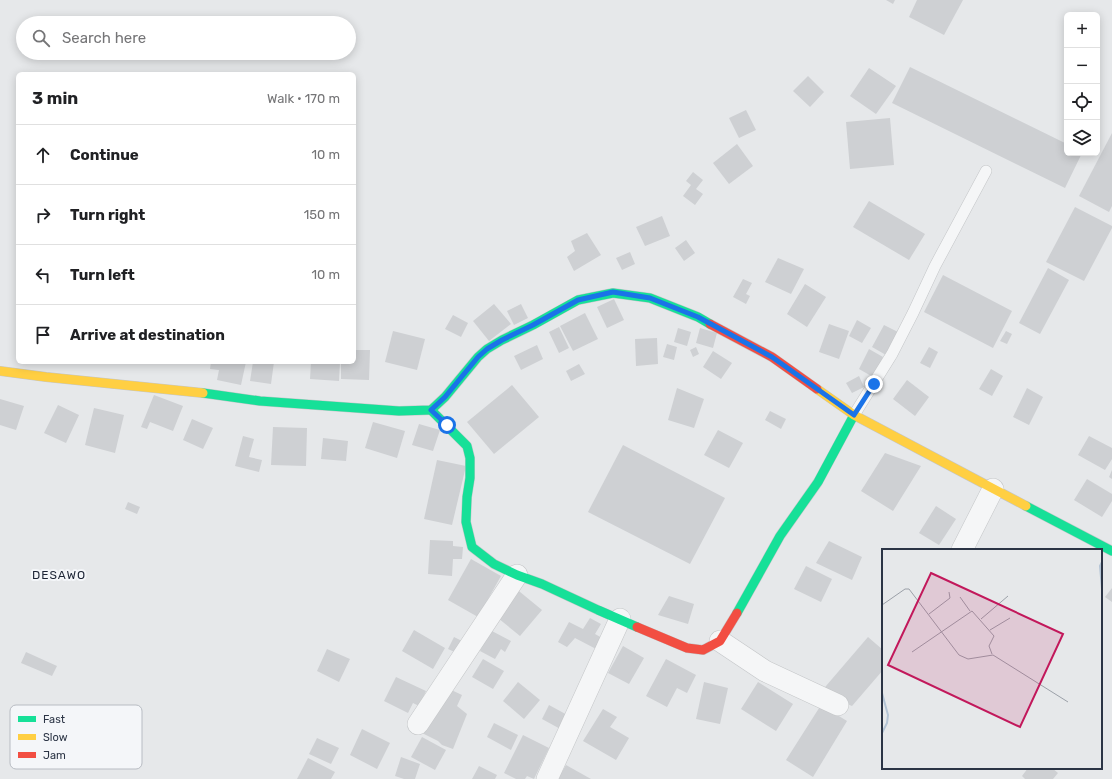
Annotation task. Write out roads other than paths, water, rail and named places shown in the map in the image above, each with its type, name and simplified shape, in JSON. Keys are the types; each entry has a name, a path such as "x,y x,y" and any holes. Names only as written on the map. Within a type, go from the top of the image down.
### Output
{"street":[{"path":"0,371 211,394 260,401 399,411 431,410 445,397 478,357 487,349 578,300 613,292 650,298 698,317 772,357 854,415 1112,551"},
{"path":"431,410 467,446 470,458 470,478 467,497 466,522 472,546 494,564 517,575 542,584 687,648 704,650 720,641 780,536 818,482 854,415"},
{"path":"963,549 993,489"},
{"path":"418,724 517,575"},
{"path":"547,779 620,619"},
{"path":"720,641 765,671 838,704"}],"lane":[{"path":"854,415 892,354 935,266 986,171"}],"district":[{"name":"DESAWO","path":"59,575"}]}
